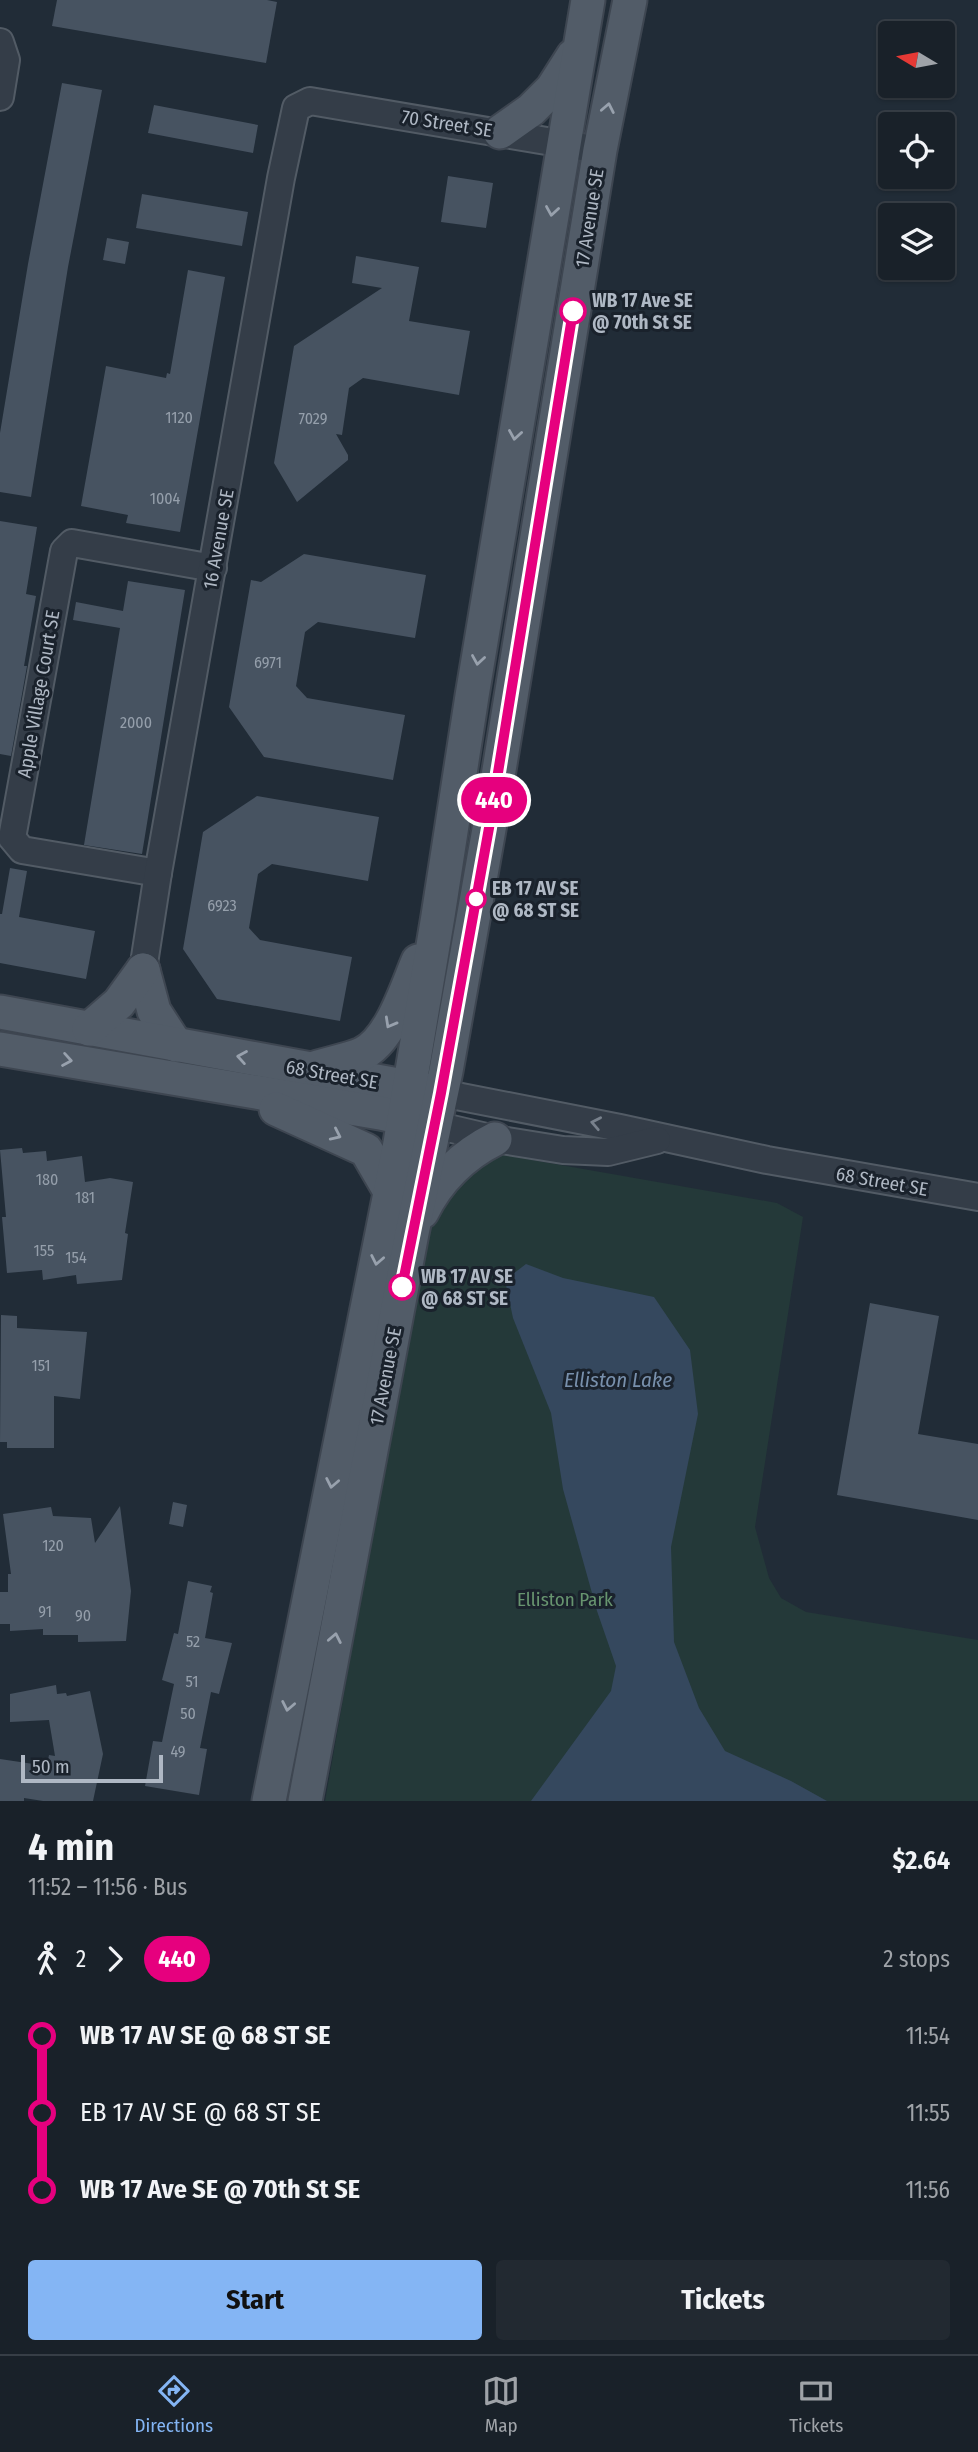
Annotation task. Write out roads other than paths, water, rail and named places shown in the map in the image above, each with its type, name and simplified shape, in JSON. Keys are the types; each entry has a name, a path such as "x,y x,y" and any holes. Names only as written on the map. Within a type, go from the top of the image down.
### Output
{"main road":[{"name":"17 Avenue SE","path":"304,1801 412,1233 416,1110 438,916 471,696 579,45 589,0"},
{"name":"17 Avenue SE","path":"441,1093 494,801 600,150 630,0"},
{"path":"500,132 531,110 552,89 579,45"},
{"path":"309,1070 363,1054 376,1044 390,1025 438,916"},
{"path":"89,1029 119,1003 143,970"},
{"path":"143,970 153,1011 176,1045"},
{"name":"68 Street SE","path":"0,1013 309,1070 416,1110"},
{"name":"68 Street SE","path":"0,1049 229,1088 416,1110 441,1093"},
{"path":"229,1088 366,1150 391,1193"},
{"name":"17 Avenue SE","path":"269,1801 391,1193 416,1110"},
{"path":"412,1233 427,1202 449,1173 473,1150 495,1139"}],"street":[{"path":"0,42 6,60 0,97"},
{"name":"70 Street SE","path":"296,108 310,101 600,150"},
{"name":"16 Avenue SE","path":"143,970 212,568 296,108"},
{"name":"Apple Village Court SE","path":"158,873 22,850 12,838 64,551 72,543 212,568"},
{"name":"68 Street SE","path":"441,1093 767,1160 978,1198"},
{"name":"68 Street SE","path":"416,1110 495,1139 563,1150 608,1152 662,1139"}],"water":[{"name":"Elliston Lake","path":"526,1264 563,1278 654,1297 690,1350 698,1414 671,1547 674,1642 699,1708 725,1751 791,1781 827,1801 531,1801 611,1691 616,1666 597,1611 563,1489 551,1413 513,1318 505,1280"}],"place":[{"name":"WB 17 Ave SE @ 70th St SE","path":"573,311"},
{"name":"EB 17 AV SE @ 68 ST SE","path":"476,899"},
{"name":"WB 17 AV SE @ 68 ST SE","path":"402,1287"}],"park label":[{"name":"Elliston Park","path":"565,1599"}]}
